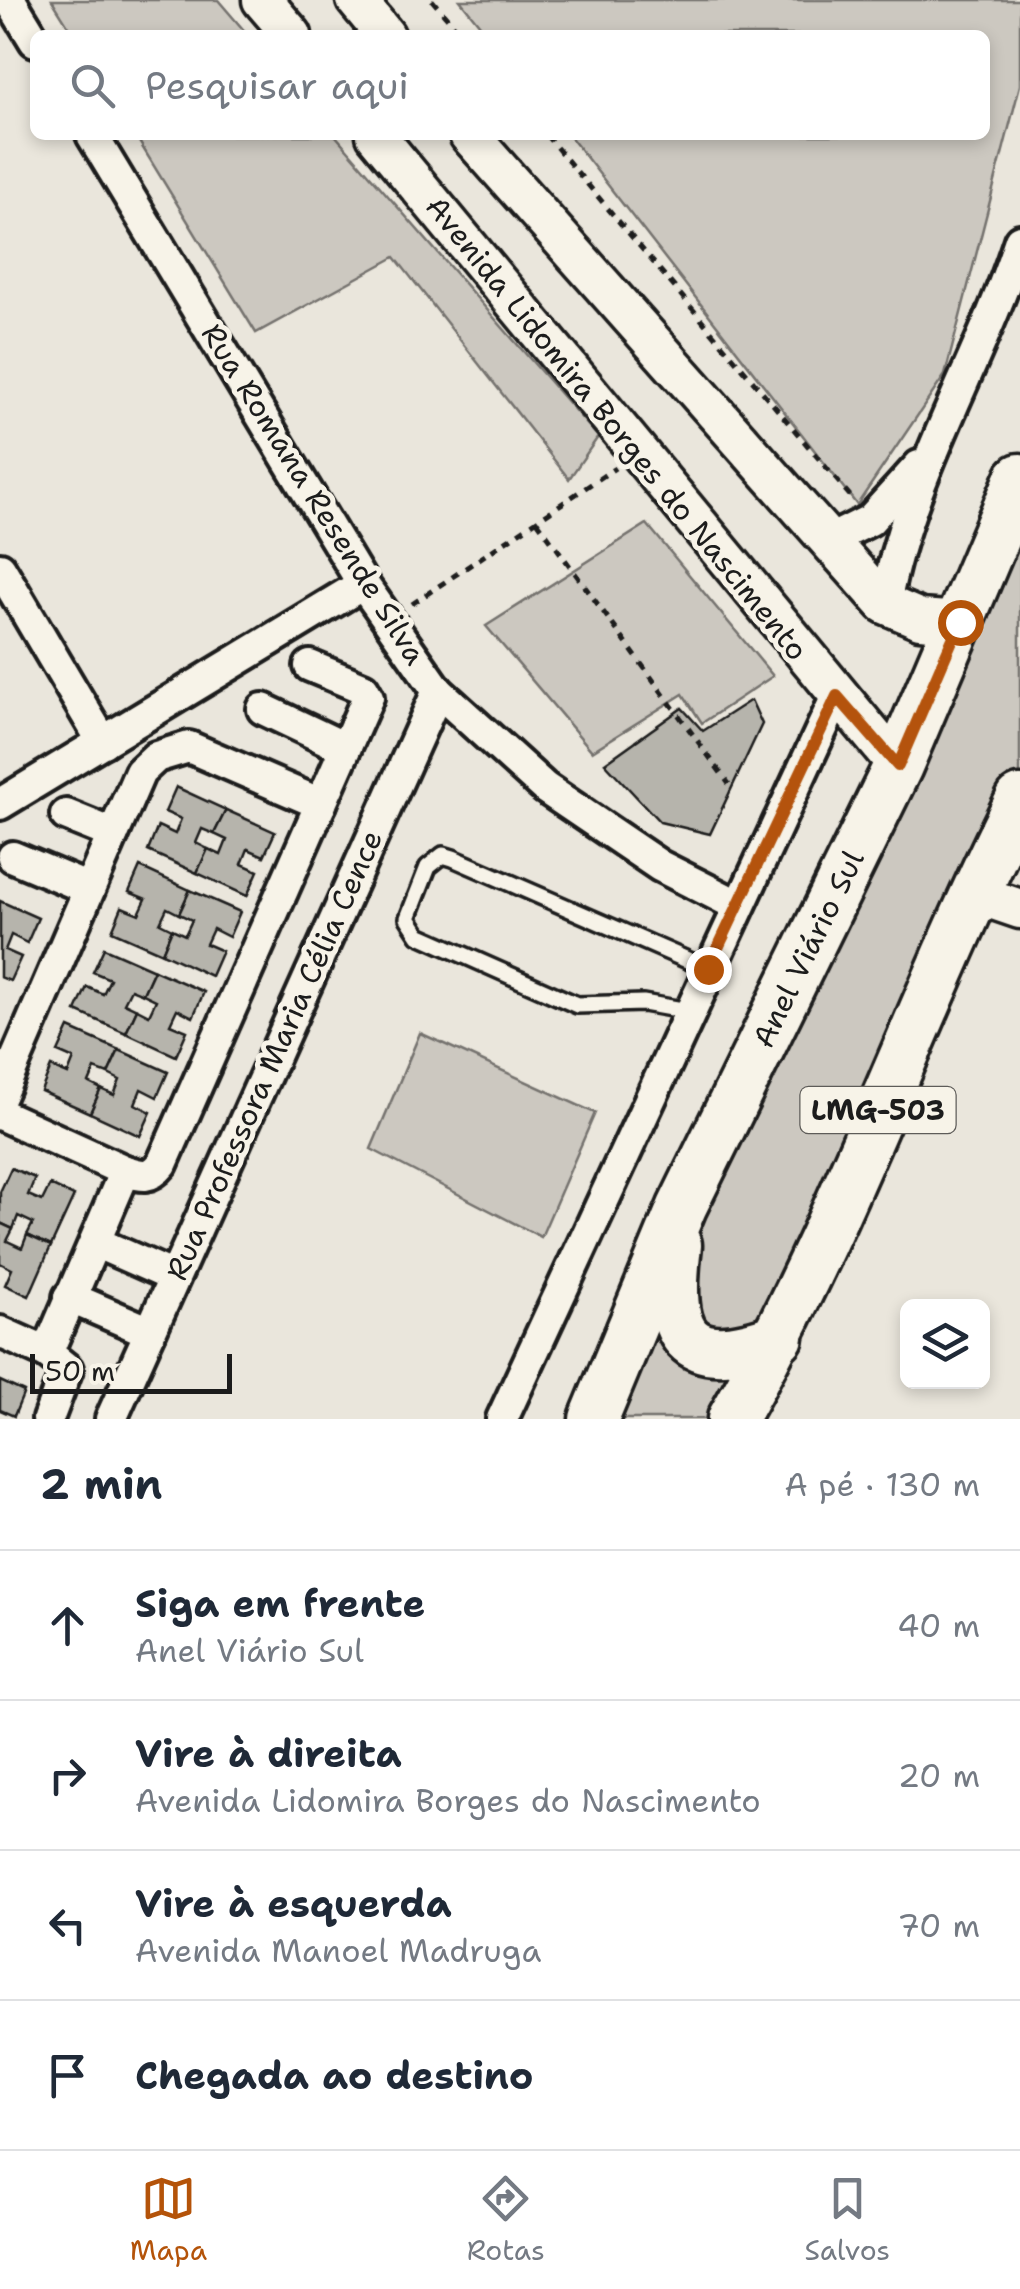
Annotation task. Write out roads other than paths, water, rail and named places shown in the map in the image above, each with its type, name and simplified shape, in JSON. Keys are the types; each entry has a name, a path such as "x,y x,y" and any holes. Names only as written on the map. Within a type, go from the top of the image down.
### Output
{"main road":[{"name":"Anel Viário Sul","path":"594,1419 682,1207 898,766 1020,478"},
{"name":"LMG-503","path":"732,1419 779,1338 973,893 1020,800"},
{"path":"682,1207 671,1298 680,1333 703,1350 738,1352 779,1338"}],"street":[{"path":"10,0 30,32"},
{"path":"262,0 288,30"},
{"path":"356,0 381,30"},
{"name":"Rua Romana Resende Silva","path":"95,140 363,584 438,690 545,788 660,866 737,904"},
{"name":"Avenida Lidomira Borges do Nascimento","path":"380,140 898,766"},
{"path":"473,140 885,604 920,619 960,622"},
{"path":"885,604 895,550 931,452 1020,240"},
{"path":"828,541 870,520 931,452"},
{"path":"0,568 104,742"},
{"path":"0,804 363,584"},
{"path":"0,1114 125,1171 154,1174 162,1164 368,691 310,666"},
{"name":"Rua Professora Maria Célia Cence","path":"111,1419 438,690"},
{"path":"502,1419 737,904 837,696"},
{"path":"262,709 345,748"},
{"path":"0,1096 140,772 156,758 189,746 321,804"},
{"path":"66,815 113,834"},
{"path":"13,858 89,890"},
{"path":"973,893 1020,909"},
{"path":"48,1352 125,1171"},
{"path":"95,1242 174,1277"},
{"path":"69,1297 150,1332"},
{"path":"0,1332 48,1352 67,1369 48,1419"}],"lane":[{"path":"688,1011 643,1003 576,1005 419,934 408,918 428,867 442,854 453,858 708,969"}]}
